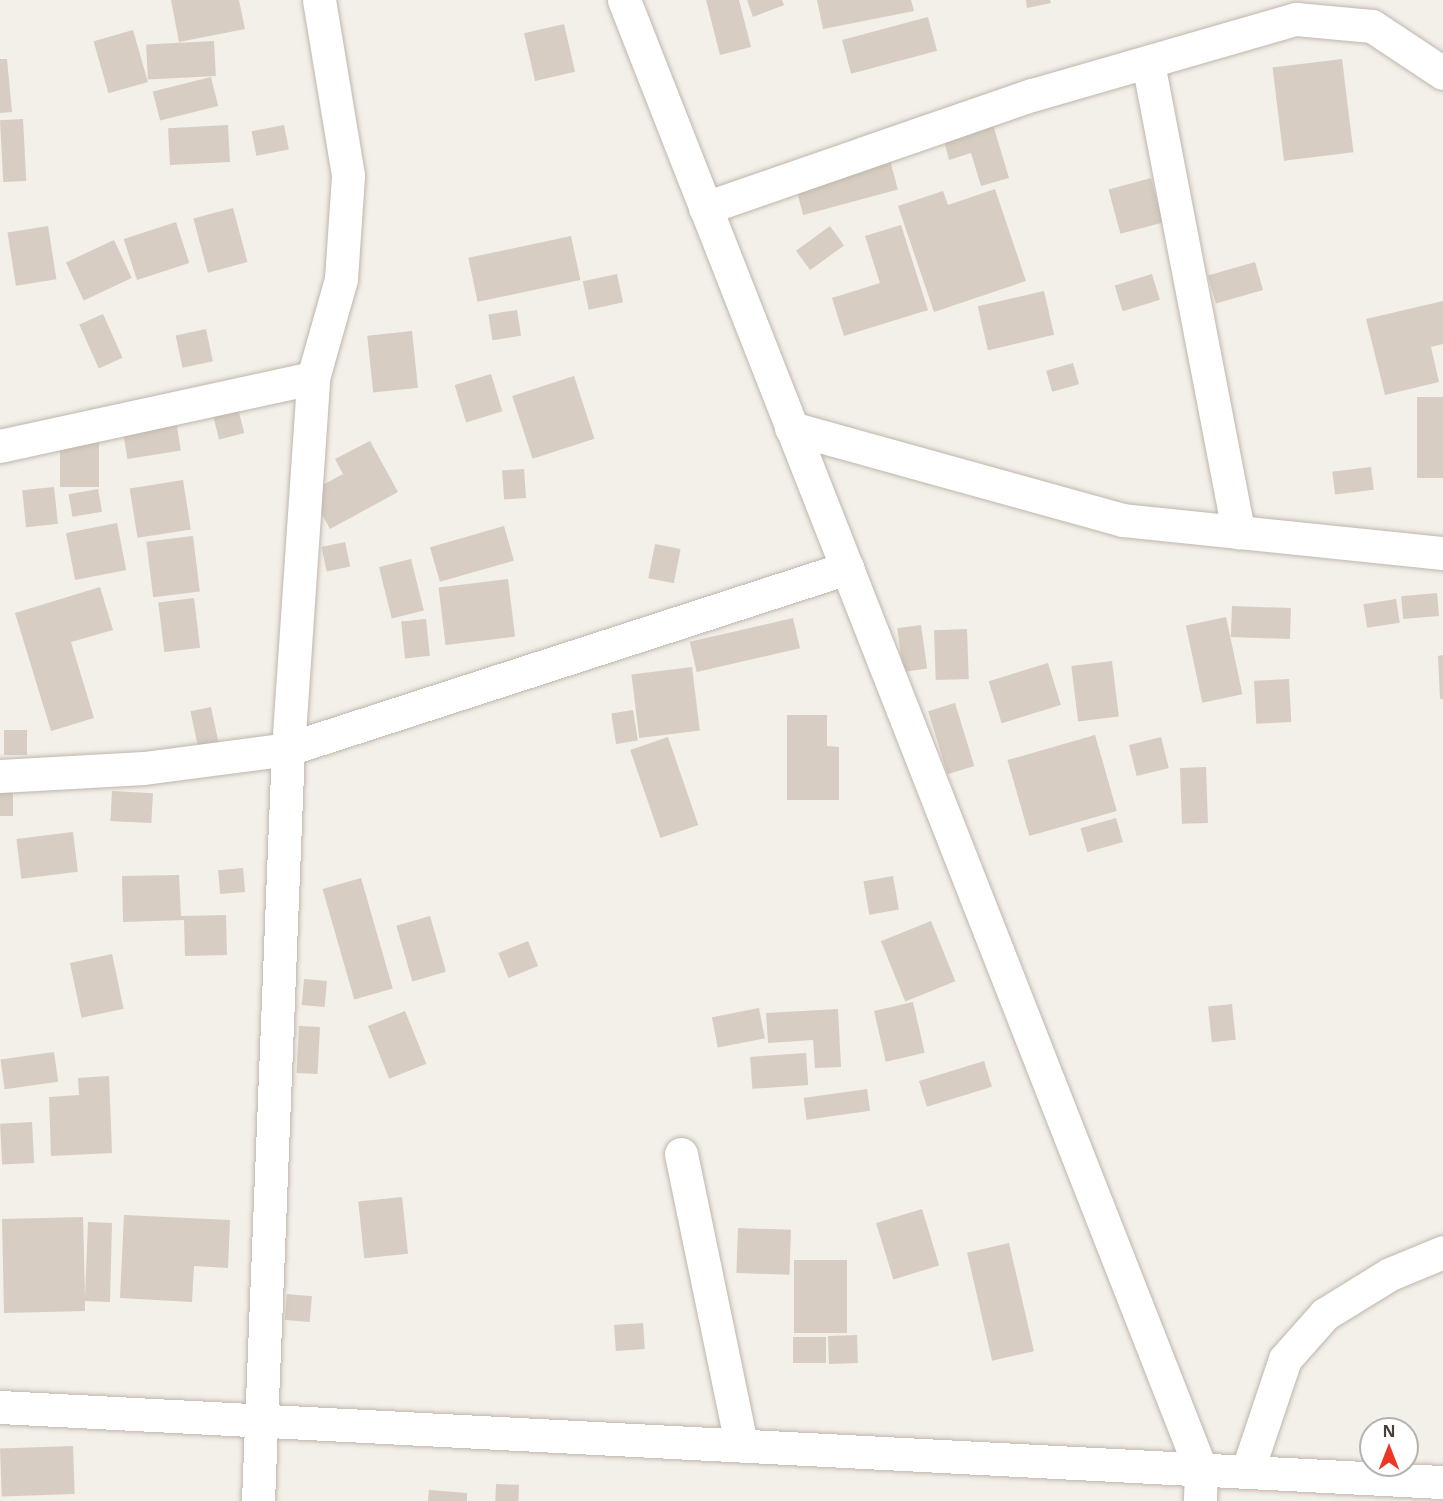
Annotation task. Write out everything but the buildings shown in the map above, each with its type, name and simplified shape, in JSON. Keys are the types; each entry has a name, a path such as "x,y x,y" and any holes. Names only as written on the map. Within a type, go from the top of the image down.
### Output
{"street":[{"path":"258,1501 288,749 313,378 341,279 348,175 320,0"},
{"path":"624,0 1200,1486"},
{"path":"705,208 1032,95 1296,19 1372,26 1443,73"},
{"path":"1148,63 1238,532"},
{"path":"0,446 313,378"},
{"path":"791,428 1123,520 1443,553"},
{"path":"0,776 144,768 288,749 846,568"},
{"path":"681,1154 741,1445"},
{"path":"1247,1472 1285,1359 1326,1314 1390,1274 1443,1252"},
{"path":"0,1407 741,1445 1200,1486 1247,1472 1443,1482"}]}
